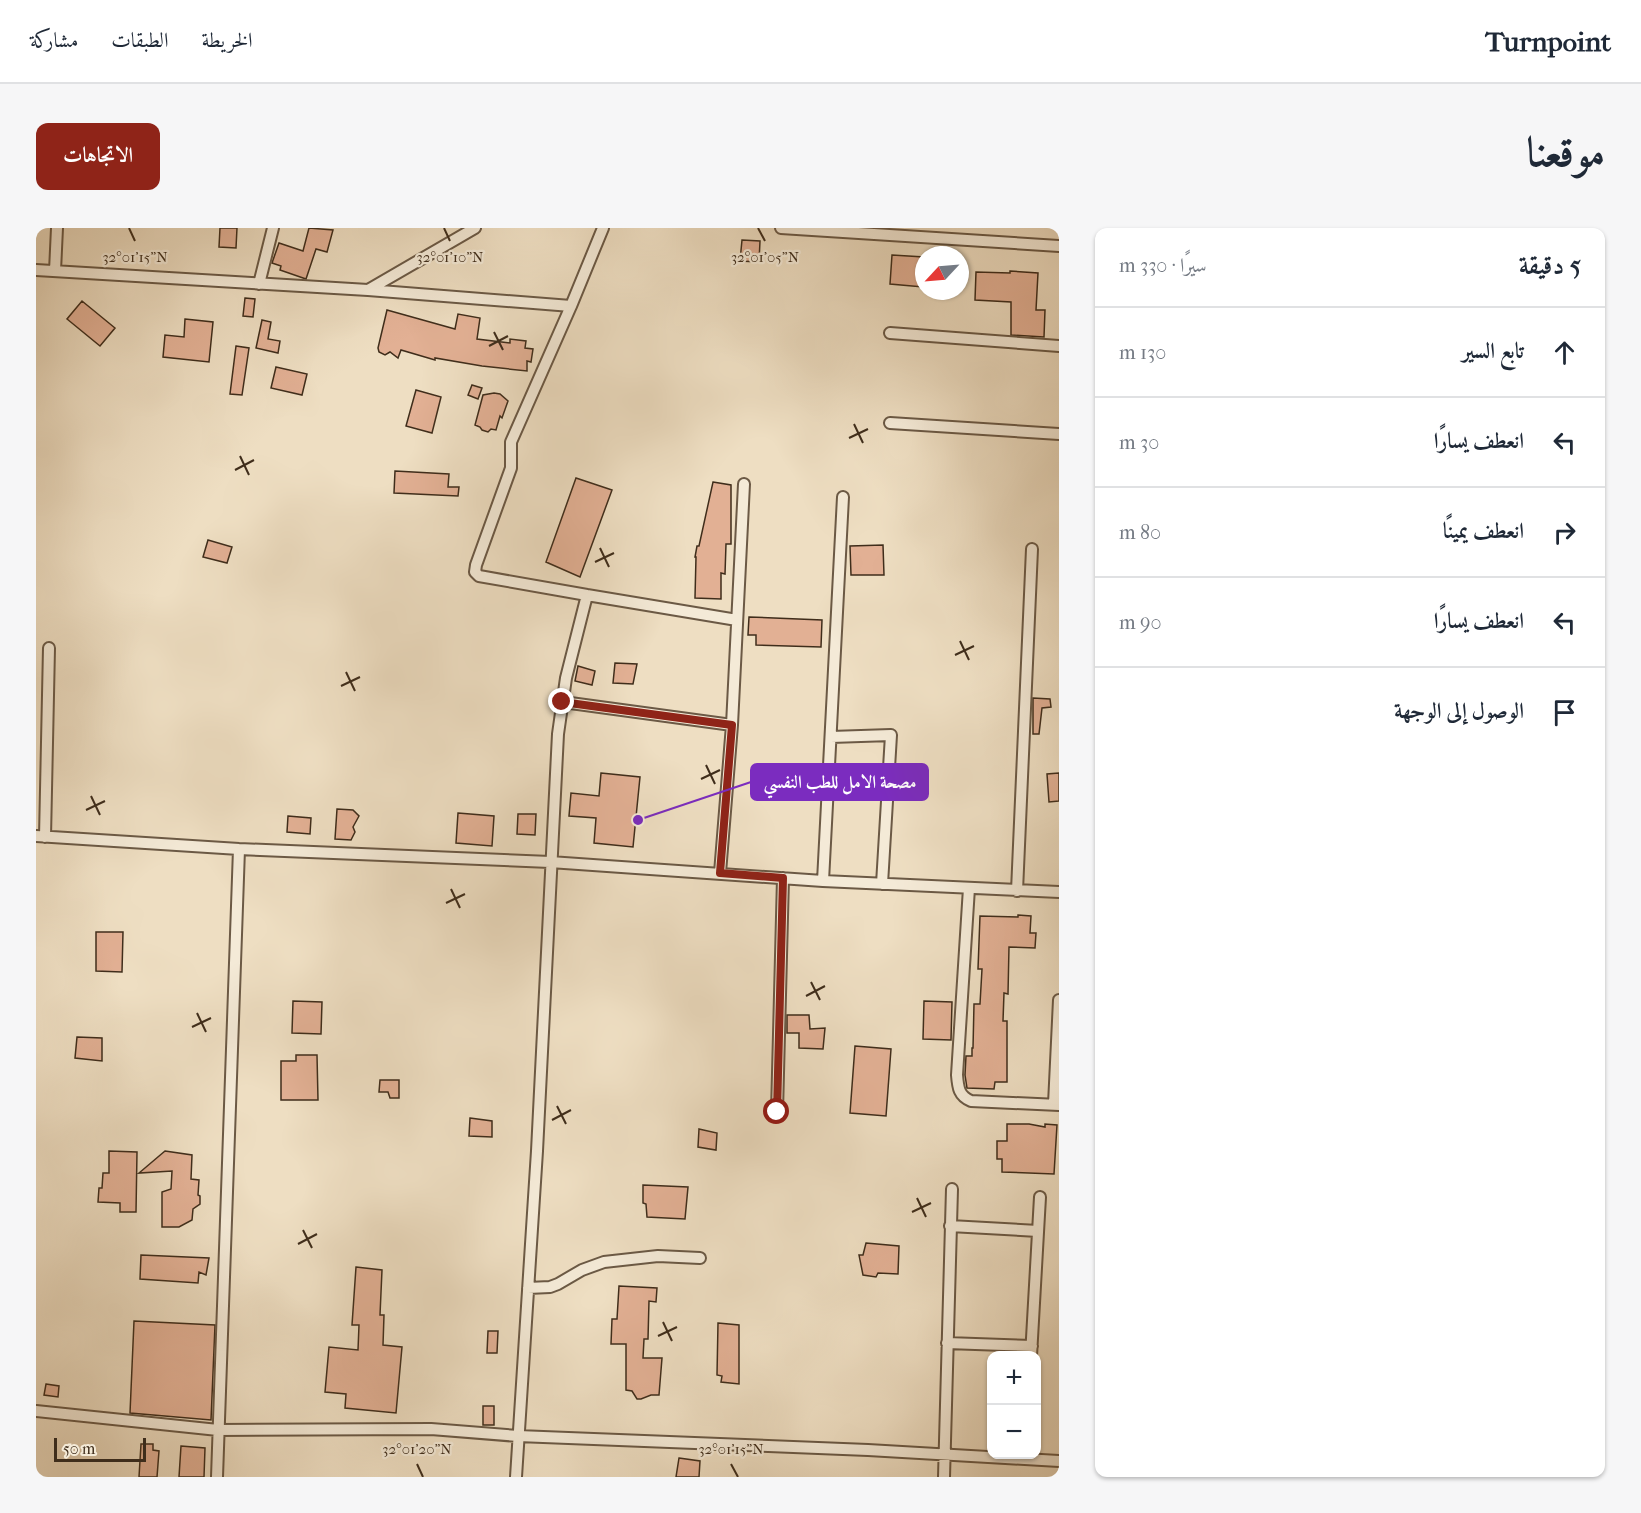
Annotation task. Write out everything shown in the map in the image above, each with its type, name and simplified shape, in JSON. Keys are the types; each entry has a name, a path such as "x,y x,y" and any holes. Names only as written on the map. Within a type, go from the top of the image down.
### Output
{"street":[{"path":"55,271 57,228"},
{"path":"259,284 273,228"},
{"path":"368,290 476,228"},
{"path":"603,228 511,442 510,468 475,572 479,576 737,620"},
{"path":"781,228 1059,246"},
{"path":"36,270 368,290 571,306"},
{"path":"890,333 1059,346"},
{"path":"890,423 1059,434"},
{"path":"720,873 732,725 744,483"},
{"path":"823,881 843,497"},
{"path":"1017,891 1032,549"},
{"path":"516,1477 537,1151 558,734 566,678 587,595"},
{"path":"49,648 41,836 240,849 550,862 823,881 1059,892"},
{"path":"562,702 732,725"},
{"path":"831,738 891,735 882,884"},
{"path":"217,1477 240,849"},
{"path":"777,1112 783,878"},
{"path":"969,888 957,1075 958,1089 964,1098 971,1101 1057,1104 1059,1000"},
{"path":"944,1477 951,1189"},
{"path":"947,1343 1032,1351 1040,1197"},
{"path":"950,1226 1038,1231"},
{"path":"528,1288 550,1287 582,1270 604,1262 658,1256 700,1258"},
{"path":"36,1410 218,1430 431,1429 518,1437 987,1455"},
{"path":"1041,1459 1059,1461"}],"building":[{"path":"220,228 237,228 236,248 219,247"},
{"path":"309,228 333,230 327,252 316,249 306,279 280,270 281,266 272,263 279,243 303,251"},
{"path":"742,240 760,241 759,262 740,261"},
{"path":"892,255 915,256 915,286 890,284"},
{"path":"1010,271 1038,273 1036,310 1045,310 1044,337 1011,335 1011,302 975,300 976,272 1010,273"},
{"path":"245,298 255,299 253,317 243,316"},
{"path":"82,301 115,328 100,346 67,319"},
{"path":"387,310 455,329 458,314 480,318 477,339 510,343 510,339 526,341 525,348 533,349 531,362 527,361 527,371 435,358 435,360 401,350 398,358 390,352 385,355 379,352 378,348"},
{"path":"185,319 213,322 209,362 163,357 165,335 184,337"},
{"path":"262,320 271,322 268,339 280,341 278,353 256,348"},
{"path":"236,346 249,348 242,395 230,394"},
{"path":"276,367 307,374 302,395 271,388"},
{"path":"472,385 482,388 478,399 468,395"},
{"path":"416,390 441,397 432,433 406,426"},
{"path":"500,394 508,401 496,430 491,429 488,432 475,425 483,395"},
{"path":"395,471 449,474 448,487 459,487 458,496 394,493"},
{"path":"576,478 612,490 580,577 546,562"},
{"path":"713,482 731,485 731,544 726,544 725,574 721,573 721,599 695,598 695,557"},
{"path":"208,540 232,547 227,563 203,557"},
{"path":"883,545 884,575 851,575 850,546"},
{"path":"749,617 822,620 821,647 756,645 756,635 748,635"},
{"path":"615,663 637,664 633,684 613,683"},
{"path":"578,666 595,671 592,685 575,681"},
{"path":"1033,698 1050,699 1051,707 1042,708 1039,734 1033,734"},
{"path":"601,773 640,777 633,847 594,843 596,818 569,816 571,793 599,796"},
{"path":"1059,773 1059,801 1049,802 1047,774"},
{"path":"337,809 353,810 359,816 353,827 355,832 351,840 335,839"},
{"path":"458,813 494,816 492,846 456,843"},
{"path":"518,814 536,814 535,835 517,834"},
{"path":"288,816 311,818 310,834 287,832"},
{"path":"1018,915 1031,916 1030,933 1036,933 1035,948 1009,947 1008,994 1004,993 1003,1021 1007,1021 1007,1082 995,1082 994,1089 967,1088 966,1056 972,1056 974,1004 980,1004 982,969 978,969 980,916 1018,917"},
{"path":"96,932 123,932 122,972 96,971"},
{"path":"293,1001 322,1002 321,1034 292,1033"},
{"path":"924,1001 952,1002 951,1040 923,1039"},
{"path":"787,1015 809,1015 810,1029 825,1028 823,1049 799,1048 799,1033 787,1033"},
{"path":"77,1037 102,1038 102,1061 75,1058"},
{"path":"855,1046 891,1049 886,1116 850,1113"},
{"path":"296,1055 317,1055 318,1100 281,1100 281,1061 296,1061"},
{"path":"380,1080 399,1080 399,1098 390,1098 388,1092 379,1092"},
{"path":"470,1118 492,1121 492,1137 469,1136"},
{"path":"1007,1124 1045,1127 1045,1124 1057,1125 1054,1174 1002,1172 1002,1159 997,1159 997,1141 1007,1141"},
{"path":"699,1129 717,1133 716,1150 698,1147"},
{"path":"109,1151 137,1152 136,1212 120,1212 120,1203 98,1202 103,1173 109,1173"},
{"path":"165,1151 192,1155 191,1179 199,1180 200,1204 193,1209 192,1220 179,1227 162,1227 162,1192 171,1189 172,1171 139,1173"},
{"path":"643,1185 688,1187 685,1219 647,1217 646,1204 643,1203"},
{"path":"866,1243 899,1246 898,1274 878,1273 876,1277 863,1275 859,1255 863,1255"},
{"path":"141,1255 209,1258 206,1275 199,1272 198,1283 140,1279"},
{"path":"356,1267 382,1270 380,1315 384,1315 383,1345 402,1347 396,1413 345,1408 346,1394 325,1392 329,1347 358,1350 359,1325 352,1325"},
{"path":"619,1286 657,1288 656,1302 649,1301 648,1339 644,1339 643,1358 662,1358 659,1395 637,1399 632,1391 626,1390 626,1344 611,1344 612,1319 617,1319"},
{"path":"134,1321 215,1325 211,1420 130,1413"},
{"path":"718,1323 739,1325 739,1384 721,1382 722,1376 717,1375"},
{"path":"488,1331 498,1331 497,1353 487,1353"},
{"path":"46,1384 59,1386 58,1397 44,1395"},
{"path":"483,1406 494,1406 494,1425 483,1425"},
{"path":"141,1444 153,1444 153,1450 159,1451 157,1477 139,1477"},
{"path":"181,1446 205,1448 204,1477 179,1477"},
{"path":"679,1458 700,1461 699,1477 676,1477"}],"place":[{"name":"مصحة الامل للطب النفسي","path":"638,820"}],"route":[{"path":"562,702 732,725 720,873 783,878 777,1112"}]}
